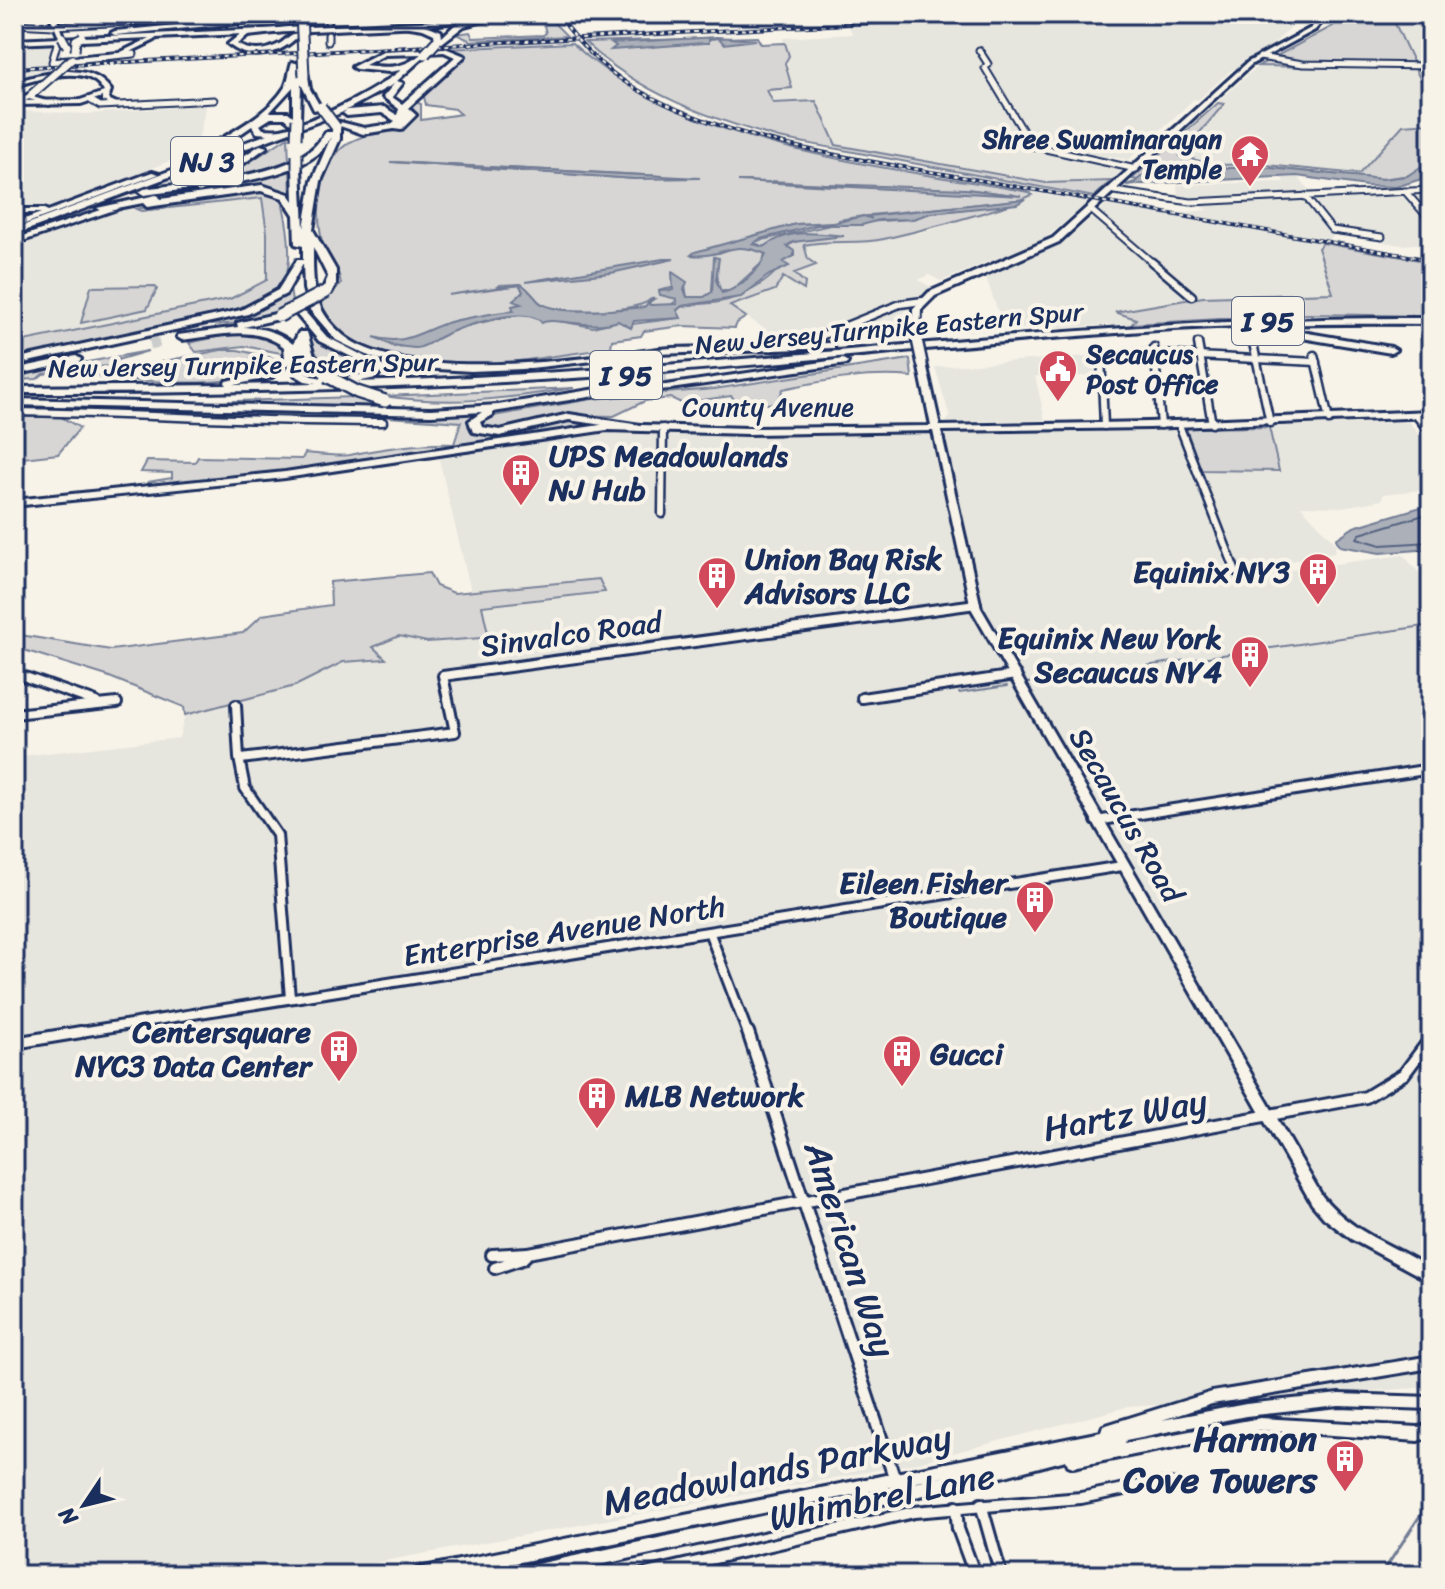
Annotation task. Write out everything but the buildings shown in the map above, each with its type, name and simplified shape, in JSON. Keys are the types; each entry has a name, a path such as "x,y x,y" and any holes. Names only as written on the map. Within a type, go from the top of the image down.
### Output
{"highway":[{"path":"119,25 248,20 282,14"},
{"path":"294,14 291,32 297,80 333,124 335,139 317,179 308,236 315,331"},
{"path":"302,14 294,127 303,334 309,357 327,376 352,390 385,401 453,407 604,392"},
{"path":"484,16 505,14"},
{"name":"NJ 3","path":"127,206 179,197 211,185 276,139 333,124 401,80 462,18 484,16"},
{"name":"NJ 3","path":"438,41 456,27 484,16"},
{"path":"401,25 429,28 438,33 438,41"},
{"path":"291,32 284,46 258,52 233,46 233,41 239,36 291,32"},
{"path":"333,124 373,131 391,128 400,120 405,106 461,56 440,50 368,66"},
{"name":"NJ 3","path":"14,234 294,127 380,89 428,54"},
{"path":"368,66 415,64"},
{"path":"368,66 393,76 380,89"},
{"path":"121,193 183,164 237,133 297,80"},
{"path":"324,162 350,139 404,125 412,115 405,106 387,96 401,80"},
{"path":"34,232 126,197 286,166 318,149 333,124 376,110 393,113 400,120"},
{"path":"155,174 183,164"},
{"name":"NJ 3","path":"14,234 34,232 95,209 199,187 224,174"},
{"path":"14,372 279,316 327,291 334,281 334,274 318,252 313,235 317,179"},
{"path":"127,206 262,188 286,196 299,216"},
{"path":"14,362 244,312 282,292 300,262"},
{"path":"313,307 342,337 393,359 459,369 528,370"},
{"path":"302,315 315,331 377,364 379,371 357,380 310,380 299,373 298,350 303,334"},
{"name":"New Jersey Turnpike Eastern Spur","path":"14,390 331,389 577,375 1260,321 1431,323"},
{"name":"New Jersey Turnpike Eastern Spur","path":"14,399 293,395 498,385 1170,333 1431,323"},
{"path":"182,337 250,331 282,339 298,350"},
{"path":"331,389 657,357 1106,332"},
{"path":"1170,333 1272,332 1388,352"},
{"path":"182,384 240,382 273,373 291,356 290,347 282,339"},
{"path":"657,357 979,342"},
{"path":"343,348 426,375 528,370"},
{"path":"293,395 665,382 782,371 959,348"},
{"path":"14,383 308,384 528,370"},
{"path":"14,399 431,412 505,407 665,382"},
{"path":"604,392 487,414 476,419 473,425 480,432 500,433 556,418 586,424 636,427"}],"main road":[{"path":"52,14 65,46"},
{"path":"16,104 28,94 65,46 82,38 204,29 302,14"},
{"path":"923,301 940,289 1050,243 1114,191 1260,57 1316,27 1326,14"},
{"path":"265,20 275,25 462,18"},
{"path":"65,46 82,38 291,32 428,21"},
{"path":"341,27 374,23"},
{"path":"65,46 119,25 144,33"},
{"path":"14,40 40,36 65,46 120,55 150,40 188,34"},
{"path":"14,40 115,53 126,49 116,42 82,38"},
{"path":"14,84 48,75 80,75 103,82 108,88 103,100"},
{"path":"28,94 32,99 55,103"},
{"path":"14,113 55,103 90,100 118,105"},
{"path":"16,104 103,100"},
{"path":"14,234 71,206 155,174"},
{"path":"14,234 17,217 14,212 37,212 71,206"},
{"name":"NJ 3","path":"34,232 92,213 127,206"},
{"name":"Secaucus Road","path":"923,301 915,317 916,335 976,604 1096,821 1330,1217 1354,1237 1431,1276"},
{"name":"County Avenue","path":"636,427 749,431 1179,425 1431,414"},
{"path":"14,503 285,475 586,424"},
{"path":"1085,1440 1201,1400 1430,1362"},
{"name":"Meadowlands Parkway","path":"519,1575 1085,1440 1304,1403 1430,1403"},
{"path":"1009,1468 1078,1459 1260,1424 1418,1434 1431,1430"},
{"name":"Meadowlands Parkway","path":"419,1575 1009,1468 1148,1431"}],"street":[{"path":"119,25 282,14"},
{"path":"328,14 328,22"},
{"path":"14,24 65,46 52,62 134,54"},
{"path":"316,28 328,38 341,27"},
{"path":"979,50 988,64 985,68 1032,146 1136,169"},
{"path":"1260,57 1294,63 1431,66"},
{"path":"90,100 103,100"},
{"path":"118,105 214,100"},
{"path":"1114,191 1191,202 1431,190"},
{"path":"1405,191 1431,221"},
{"path":"1305,196 1332,230 1382,237"},
{"path":"1091,210 1192,296"},
{"path":"811,340 900,304 923,301"},
{"path":"1198,343 1212,424"},
{"path":"1253,343 1270,423"},
{"path":"1153,351 1161,425"},
{"path":"1138,353 1153,351 1257,360 1315,358 1329,420"},
{"path":"1101,354 1104,426"},
{"path":"14,412 180,415 239,422 383,422"},
{"path":"1416,415 1431,434"},
{"path":"1179,425 1236,572"},
{"path":"662,514 663,428"},
{"name":"Sinvalco Road","path":"241,759 455,732 443,676 976,604"},
{"path":"14,673 100,703"},
{"path":"862,698 1016,675"},
{"path":"14,714 117,703"},
{"path":"236,705 244,785 251,799 271,820 277,835 290,998"},
{"path":"1096,821 1431,769"},
{"name":"Enterprise Avenue North","path":"14,1043 1122,866"},
{"name":"American Way","path":"710,934 744,1021 898,1486"},
{"name":"Hartz Way","path":"528,1253 1269,1118 1366,1097 1390,1087 1413,1069 1431,1038"},
{"path":"492,1255 528,1253"},
{"path":"495,1268 528,1253"},
{"name":"Whimbrel Lane","path":"641,1575 914,1512 1081,1498 1149,1484 1183,1486"},
{"path":"981,1504 1001,1575"},
{"path":"956,1507 958,1529 975,1575"}],"shaded area":[{"path":"541,14 556,14 558,17 550,19 567,36 471,41 456,34 470,32 473,38 543,35 546,33"},
{"path":"841,14 1305,14 1267,50 1229,72 1198,100 1194,99 1128,160 1109,156 1104,161 1127,166 1111,181 1060,185 836,145 816,101 773,103 767,90 792,87 783,38 853,34"},
{"path":"1391,15 1416,68 1431,69 1431,99 1415,69 1258,66 1333,26 1340,16 1360,19"},
{"path":"1392,16 1431,17 1431,68 1418,68"},
{"path":"757,37 761,44 785,43 789,56 785,63 792,88 767,90 773,103 816,101 836,145 1046,183 1111,181 1094,197 779,138 675,102 628,76 585,42"},
{"path":"60,43 62,53 47,73 14,82 14,46"},
{"path":"572,43 619,79 671,108 728,130 788,148 1032,195 1020,200 871,215 872,219 863,216 839,220 837,224 911,219 931,213 1015,203 884,239 804,245 808,259 816,265 794,273 805,283 804,290 783,277 775,290 730,306 746,317 735,328 683,326 644,331 641,336 612,340 611,348 507,362 430,364 395,359 363,347 336,329 316,305 341,284 323,246 320,196 330,165 338,152 351,142 406,124 417,115 411,106 415,102 421,104 421,120 461,114 455,109 426,105 423,93 464,58 460,52 447,49","holes":["395,162 664,176 635,179","771,181 966,189 1015,195","796,224 835,224 793,233 833,235 803,238 787,246 790,256 784,258 774,273 758,286 728,300 681,307 677,310 680,318 632,324 617,321 593,327 518,314 463,327 421,345 394,347 379,339 400,341 459,320 516,309 513,306 521,304 514,301 523,292 520,285 497,288 500,285 521,284 538,301 559,309 613,310 643,304 651,299 654,299 648,303 650,306 670,306 678,299 662,290 685,285 687,297 704,297 712,292 716,259 719,291 731,291 763,262 765,253 740,245 719,253 693,253"]},
{"path":"1258,66 1415,69 1431,99 1431,123 1403,125 1359,174 1256,164 1216,165 1179,156 1223,104 1216,103"},
{"path":"1218,103 1224,104 1180,156 1216,165 1256,164 1359,174 1403,125 1431,123 1431,160 1411,175 1381,179 1270,168 1165,168 1158,163 1138,180 1132,179"},
{"path":"206,105 196,150 61,206 14,209 14,117 20,111 88,114"},
{"path":"288,137 289,163 225,178"},
{"path":"267,141 209,179 119,196"},
{"path":"290,166 291,198 266,187 251,186 180,199 222,181"},
{"path":"1281,176 1297,176 1314,196 1332,200 1431,195 1431,243 1401,245 1336,234 1319,248 1334,293 1203,297 1117,312 1137,319 1132,324 953,332 1003,326 986,277 1062,244 1108,203 1169,214 1208,210 1178,195 1177,185 1284,182"},
{"path":"245,191 274,194 282,200 288,229 288,270 285,278 270,293 242,307 204,319 116,340 14,359 14,343 230,299 267,280 267,233 262,198 141,211 136,209"},
{"path":"1029,192 1088,202 1045,239 941,281 929,275 918,280 937,290 922,301 913,301 905,312 904,329 849,332 836,324 788,338 792,341 773,341 769,331 729,306 783,277 815,265 808,259 803,245 824,240 883,240 896,234 920,233 1017,202 1031,195"},
{"path":"262,198 267,233 267,280 230,299 14,343 14,245 87,215 124,208 141,211"},
{"path":"789,234 764,247 753,242"},
{"path":"1323,243 1431,262 1431,316 1309,314 1132,324 1136,319 1115,312 1203,297 1333,293 1318,248"},
{"path":"155,286 157,289 147,309 81,323 91,287"},
{"path":"290,289 293,308 244,323 210,325 250,312"},
{"path":"231,334 272,338 284,346 286,354 244,346 196,352 189,343"},
{"path":"308,334 374,368 365,371 352,363 340,363 355,373 342,378 320,359"},
{"path":"221,350 238,350 282,360 267,370 247,377 222,381 143,381 100,378 99,374 104,373"},
{"path":"148,351 117,360 118,366 88,367 66,375 68,371 43,374 37,379 14,380 14,375"},
{"path":"1101,355 1101,376 1035,376 1045,420 946,422 950,417 935,367"},
{"path":"910,359 912,377 863,377 783,389 777,403 741,406 731,396 681,403 671,398 645,401 614,416 560,415 487,431 478,423 482,418 592,399 714,389"},
{"path":"574,388 479,400 433,401 383,396"},
{"path":"354,397 410,410 179,403"},
{"path":"14,404 477,412 468,426 472,432 486,435 556,420 581,422 578,428 235,478 144,487 148,482 172,478 172,473 141,472 147,461 195,462 198,457 302,459 305,453 345,456 402,446 454,444 461,422 374,416 14,410"},
{"path":"14,417 61,417 80,428 58,454 14,459"},
{"path":"1409,422 1431,450 1431,489 1383,494 1382,500 1342,507 1301,506 1336,544 1334,553 1242,570 1247,576 1403,555 1431,586 1431,1387 1127,1407 915,1463 308,1575 14,1575 14,757 179,738 185,715 295,686 343,662 384,659 372,647 399,636 427,642 482,638 490,645 481,606 599,579 471,591 439,459 588,434 636,432 739,436 1186,428 1202,470 1278,471 1269,427"},
{"path":"1269,427 1279,471 1201,470 1186,428"},
{"path":"429,573 436,586 454,593 599,579 605,592 482,606 491,647 482,638 427,642 399,636 373,647 386,659 343,662 295,686 185,715 184,707 107,676 14,647 14,634 111,650 243,633 262,615 331,605 330,582"}],"water":[{"path":"717,37 756,40 724,44 719,38 709,39 709,43 611,50 616,46 612,43"},
{"path":"1431,160 1431,176 1396,187 1297,176 1126,185 1135,182 1158,162 1165,168 1270,168 1382,179 1407,176"},
{"path":"390,162 700,178 635,179"},
{"path":"738,181 966,189 1021,196"},
{"path":"1025,199 1017,204 931,213 913,219 879,220 862,225 818,225 760,239 753,244 764,247 783,237 802,233 844,236 793,242 787,246 794,251 794,256 783,262 789,266 769,275 741,297 682,306 677,310 681,318 634,321 631,328 618,321 597,325 554,321 542,323 534,318 509,316 464,327 418,348 394,345 374,337 386,340 408,338 458,320 514,311 512,306 521,304 513,301 523,292 520,285 448,295 521,284 538,301 558,309 621,309 644,307 649,302 650,305 677,304 677,299 660,295 659,291 673,290 672,272 687,282 684,289 687,297 704,297 712,292 714,257 719,258 716,280 722,293 735,288 754,272 766,254 734,248 691,255 796,224 834,223 864,216 872,219 868,216"},
{"path":"674,259 611,273 525,282"},
{"path":"1431,504 1431,549 1380,553 1340,546 1336,539 1354,527"}],"waterway":[{"path":"1027,683 1431,625"},
{"path":"959,693 1007,686"},
{"path":"1381,1575 1431,1499"}],"tunnel":[{"path":"150,344 159,342"},
{"path":"655,362 663,361"},
{"path":"659,378 667,378"}],"railway":[{"path":"558,14 576,38"},
{"path":"576,38 1036,14"},
{"path":"1025,21 1085,17"},
{"path":"14,68 576,38"},
{"path":"576,38 623,81 651,97 729,129 770,140 854,158 1431,260"}],"place":[{"name":"Shree Swaminarayan Temple","path":"1250,188"},
{"name":"Secaucus Post Office","path":"1058,403"},
{"name":"UPS Meadowlands NJ Hub","path":"521,507"},
{"name":"Equinix NY3","path":"1318,606"},
{"name":"Union Bay Risk Advisors LLC","path":"717,610"},
{"name":"Equinix New York Secaucus NY4","path":"1250,689"},
{"name":"Eileen Fisher Boutique","path":"1035,934"},
{"name":"Centersquare NYC3 Data Center","path":"339,1083"},
{"name":"Gucci","path":"902,1088"},
{"name":"MLB Network","path":"597,1130"},
{"name":"Harmon Cove Towers","path":"1345,1493"}]}
